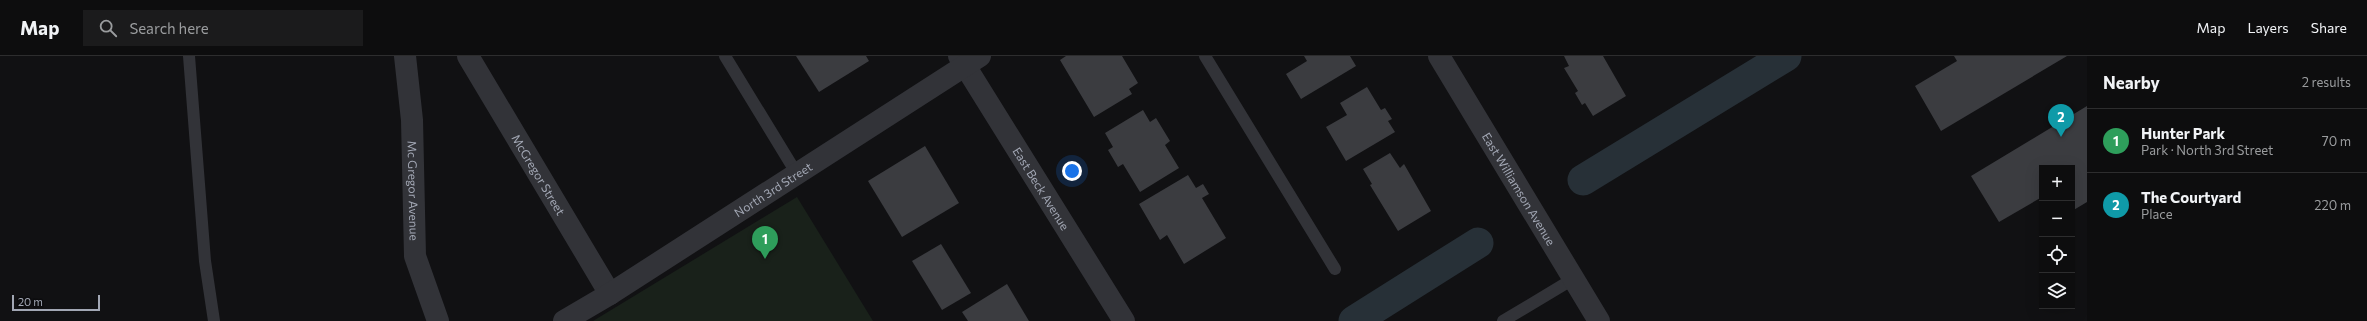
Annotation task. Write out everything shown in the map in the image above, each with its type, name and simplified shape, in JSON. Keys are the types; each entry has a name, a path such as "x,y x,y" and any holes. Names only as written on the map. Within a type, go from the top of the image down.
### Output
{"street":[{"name":"Mc Gregor Avenue","path":"405,56 412,120 415,256 438,321"},
{"name":"McGregor Street","path":"468,56 610,294"},
{"name":"East Williamson Avenue","path":"1439,56 1599,321"},
{"name":"North 3rd Street","path":"564,321 610,294 797,174 968,59"},
{"name":"East Beck Avenue","path":"968,59 1124,321"}],"lane":[{"path":"189,56 205,261 214,321"},
{"path":"725,56 797,174"},
{"path":"1205,56 1334,269"},
{"path":"1503,321 1573,279"}],"shaded area":[{"path":"797,197 873,321 593,321"}],"building":[{"path":"796,56 866,56 869,61 819,92"},
{"path":"1066,56 1122,56 1138,83 1129,89 1132,94 1094,117 1060,60"},
{"path":"1304,56 1350,56 1356,66 1301,99 1286,74 1307,61"},
{"path":"1564,56 1603,56 1626,96 1593,116 1585,103 1582,105 1575,93 1578,91 1564,68 1569,66"},
{"path":"1954,56 2067,56 1941,131 1915,86 1957,61"},
{"path":"1367,87 1381,110 1385,108 1392,119 1388,121 1395,132 1346,161 1326,127 1347,115 1340,103"},
{"path":"2087,106 2087,202 2075,209 2075,165 2039,165 2039,199 1999,222 1971,176"},
{"path":"1143,110 1150,122 1156,118 1170,141 1165,145 1179,168 1140,192 1123,164 1118,167 1108,150 1113,147 1105,133"},
{"path":"925,146 959,203 902,237 868,181"},
{"path":"1390,153 1400,168 1404,164 1431,211 1398,231 1370,185 1372,184 1363,169"},
{"path":"1188,175 1196,188 1203,184 1209,194 1202,198 1226,238 1184,264 1167,235 1160,240 1139,204"},
{"path":"941,244 971,293 942,310 912,261"},
{"path":"1007,284 1029,321 968,321 962,312"}],"waterway":[{"path":"1583,180 1786,56"},
{"path":"1354,321 1478,243"}],"place":[{"name":"The Courtyard","path":"2061,137"},
{"name":"Hunter Park","path":"765,259"}]}
